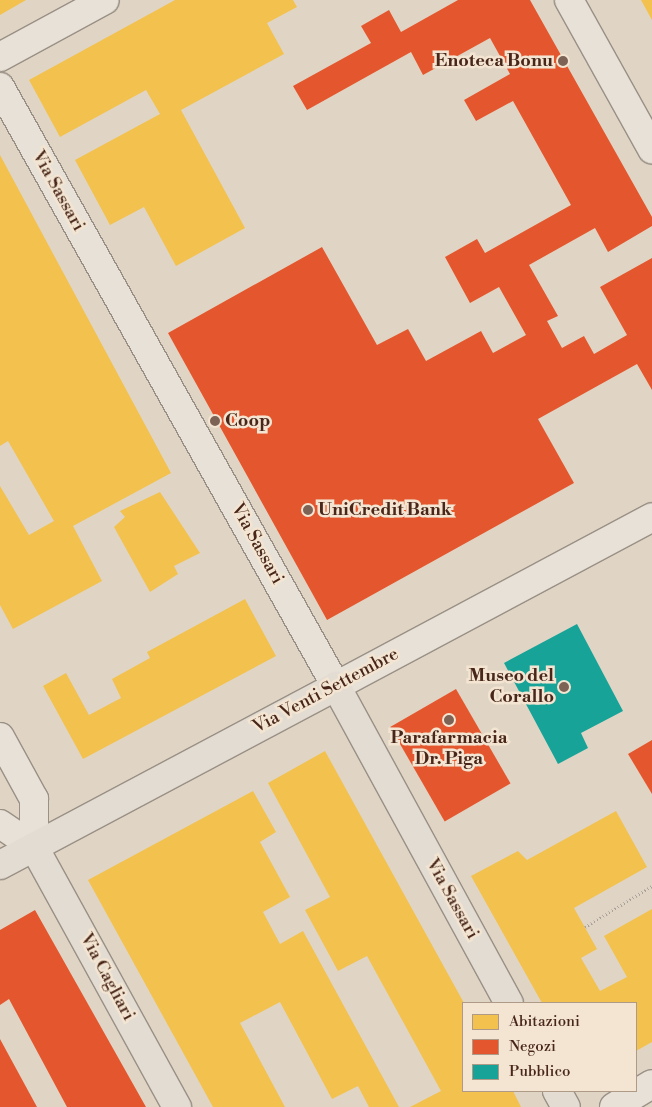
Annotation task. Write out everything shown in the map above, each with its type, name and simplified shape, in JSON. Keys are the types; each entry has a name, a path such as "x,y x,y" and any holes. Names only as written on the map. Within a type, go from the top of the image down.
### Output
{"main road":[{"name":"Via Venti Settembre","path":"0,864 34,847 93,812 336,686"},
{"name":"Via Sassari","path":"336,686 508,1002"},
{"name":"Via Cagliari","path":"34,847 177,1107"},
{"path":"558,1092 566,1107"}],"street":[{"path":"0,57 105,0"},
{"path":"569,0 652,149"},
{"name":"Via Sassari","path":"0,88 336,686"},
{"name":"Via Venti Settembre","path":"336,686 652,517"},
{"path":"0,737 34,799 34,847"},
{"path":"0,824 34,847"},
{"path":"614,1107 652,1084"}],"path":[{"path":"585,927 652,886"}],"building: Abitazioni":[{"path":"0,0 26,0 0,15"},
{"path":"175,0 293,0 297,7 267,23 284,54 181,110 245,228 176,266 144,207 110,225 75,160 160,114 146,90 60,137 29,80"},
{"path":"641,0 652,0 652,20"},
{"path":"0,155 171,473 73,526 102,581 13,629 0,605 0,486 29,535 54,521 8,441 0,446"},
{"path":"160,492 200,553 174,566 178,574 150,592 114,527 125,517 120,511"},
{"path":"245,599 276,656 83,759 43,686 66,673 89,715 121,698 112,679 150,658 147,652"},
{"path":"325,751 463,1002 462,1092 514,1092 521,1107 410,1107 441,1091 367,956 338,971 305,910 330,897 268,783"},
{"path":"253,791 276,832 260,842 290,897 263,912 280,944 303,931 399,1107 369,1107 358,1086 332,1099 280,1002 240,1023 285,1107 213,1107 88,880"},
{"path":"616,811 647,867 574,908 597,949 581,958 600,991 627,977 604,936 652,909 652,1042 637,1050 637,1002 541,1002 471,876 518,851 527,860"}],"building: Negozi":[{"path":"458,0 530,0 652,217 652,226 608,252 595,228 529,265 558,316 547,321 562,348 584,336 594,354 627,335 600,287 652,258 652,390 637,364 538,419 574,483 327,620 168,333 322,247 377,345 408,329 426,361 481,331 493,353 526,335 499,287 470,303 445,257 477,239 485,253 571,205 513,101 476,121 464,100 510,74 490,38 423,75 411,52 307,110 293,86 371,43 361,26 389,10 401,32"},
{"path":"456,689 510,783 445,821 390,727"},
{"path":"652,740 652,794 628,754"},
{"path":"35,910 146,1107 67,1107 9,999 0,1005 0,930"},
{"path":"0,1039 37,1107 0,1107"}],"building: Pubblico":[{"name":"Museo del Corallo","path":"577,624 623,711 581,733 588,748 558,764 504,663"}],"place":[{"name":"Enoteca Bonu","path":"563,61"},
{"name":"Coop","path":"215,421"},
{"name":"UniCredit Bank","path":"308,510"},
{"name":"Museo del Corallo","path":"564,687"},
{"name":"Parafarmacia Dr. Piga","path":"449,720"}]}
